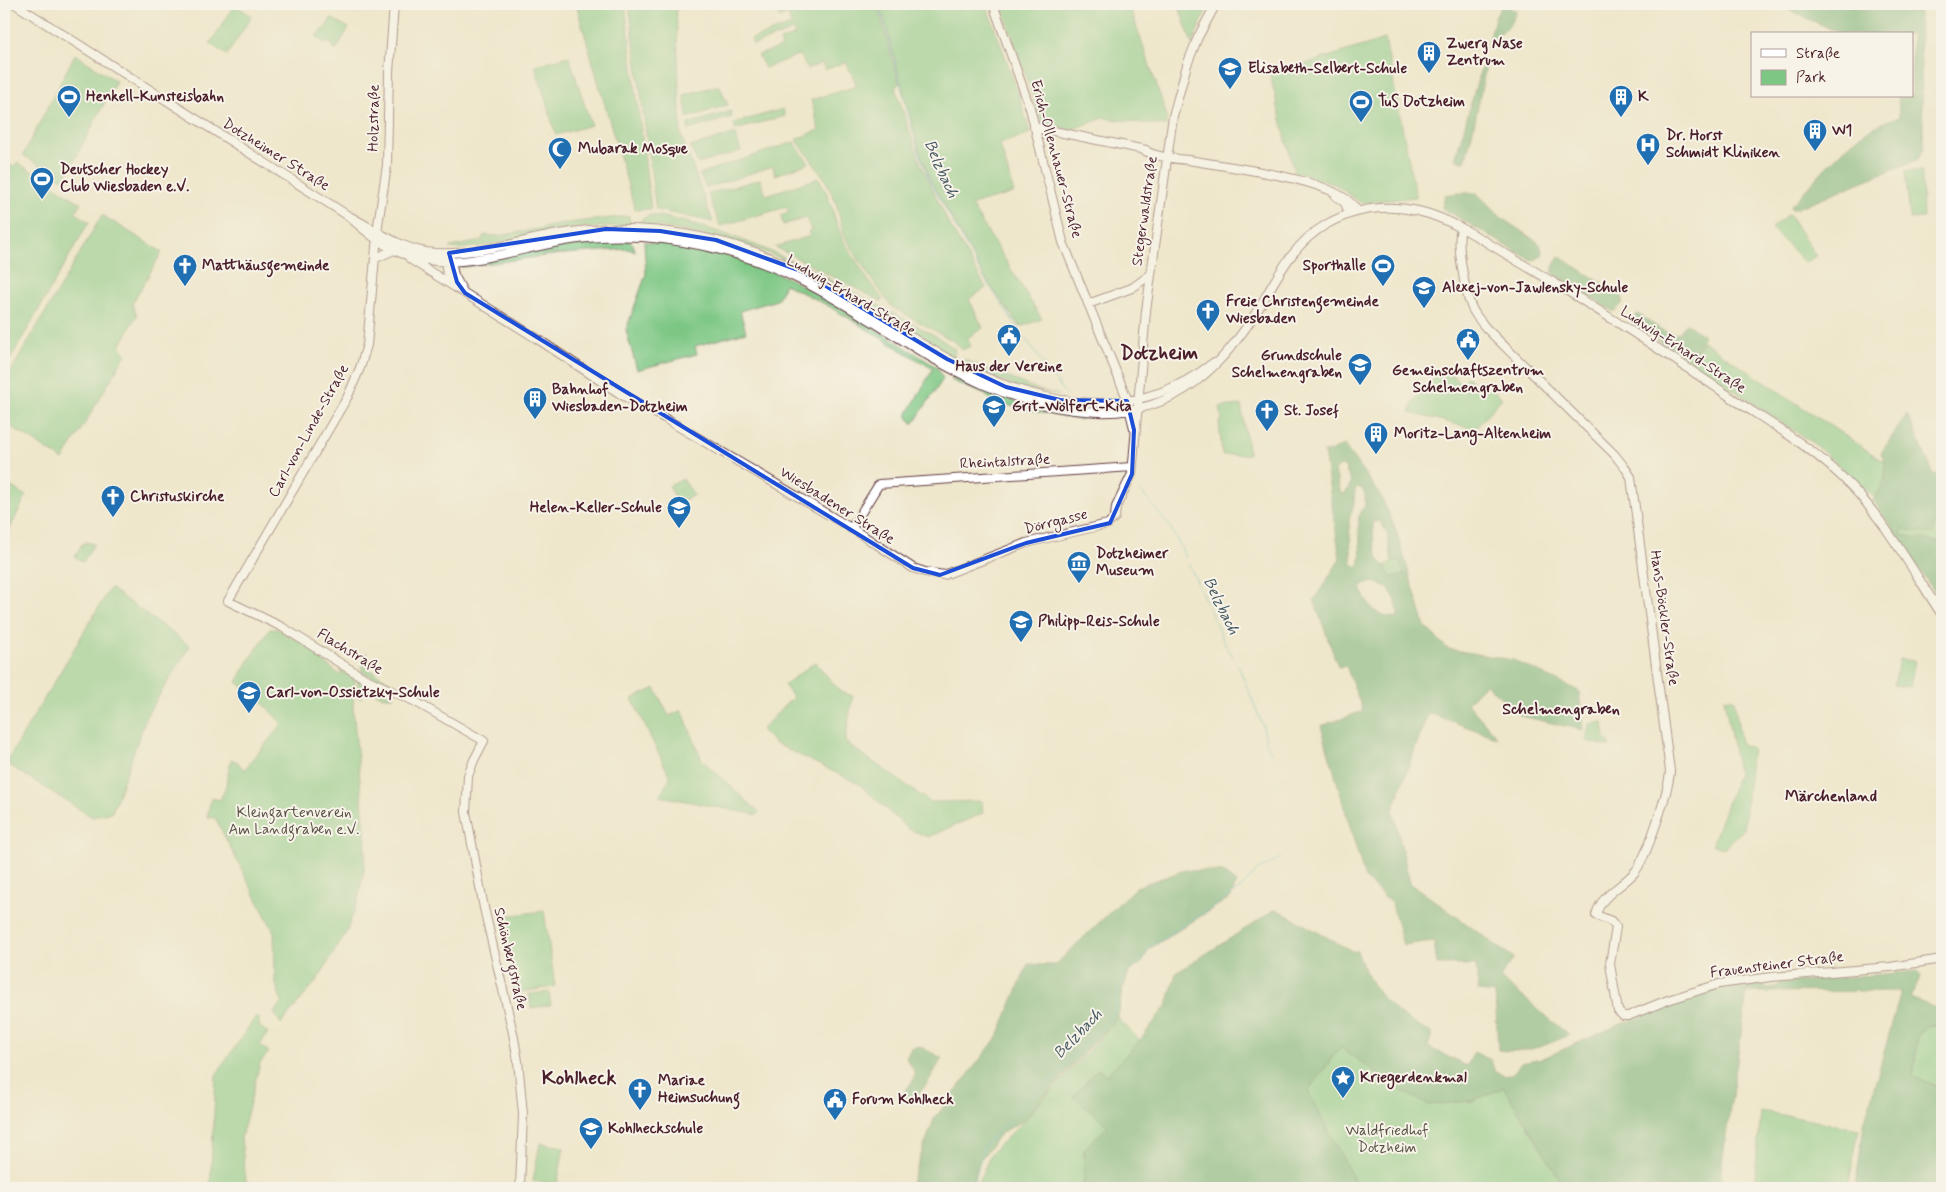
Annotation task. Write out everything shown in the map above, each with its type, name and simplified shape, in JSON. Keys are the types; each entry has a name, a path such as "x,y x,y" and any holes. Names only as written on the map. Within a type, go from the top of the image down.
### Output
{"street":[{"name":"Dotzheimer Straße","path":"15,4 377,235"},
{"name":"Holzstraße","path":"377,235 388,161 389,72 394,4"},
{"name":"Erich-Ollenhauer-Straße","path":"993,4 1021,81 1058,228 1127,401 1133,410"},
{"name":"Stegerwaldstraße","path":"1113,520 1116,507 1131,478 1134,430 1133,410 1138,399 1147,298 1166,155 1177,96 1198,37 1216,4"},
{"path":"1035,131 1061,133 1142,150 1154,155 1166,155 1302,180 1349,199 1357,211"},
{"path":"1326,189 1342,200 1349,214"},
{"name":"Ludwig-Erhard-Straße","path":"377,235 394,250 402,254 417,258 449,259 471,251 562,233 606,229 660,231 716,240 760,254 801,271 850,300 945,362 1003,394 1035,403 1090,412 1133,410 1158,402 1192,386 1217,365 1230,350 1257,311 1292,254 1322,226 1357,211 1385,207 1415,210 1435,216 1464,231 1552,281 1653,345 1809,450 1851,486 1870,508 1942,615"},
{"name":"Hans-Böckler-Straße","path":"1464,231 1461,252 1469,302 1479,320 1614,454 1631,477 1670,771 1667,790 1642,860 1633,874 1601,901 1596,915 1611,921 1616,926 1610,967 1616,1009 1621,1015"},
{"name":"Ludwig-Erhard-Straße","path":"377,235 401,245 449,259"},
{"name":"Carl-von-Linde-Straße","path":"228,601 357,378 367,345 377,235"},
{"path":"376,258 394,250"},
{"name":"Wiesbadener Straße","path":"402,254 549,346 622,395 852,528 910,567 944,575 1005,552"},
{"path":"449,259 448,275 454,287"},
{"name":"Wiesbadener Straße","path":"449,259 454,275 465,293"},
{"path":"1088,304 1132,288 1150,275"},
{"path":"1132,288 1143,292 1147,298"},
{"path":"1095,320 1096,308 1103,299"},
{"name":"Ludwig-Erhard-Straße","path":"959,370 1037,396 1086,403 1116,402 1153,396 1174,387 1200,372 1230,350"},
{"path":"1116,402 1122,387"},
{"name":"Rheintalstraße","path":"852,528 879,484 1132,467"},
{"name":"Dörrgasse","path":"1005,552 1026,544 1108,524 1113,520"},
{"name":"Flachstraße","path":"228,601 275,623 364,678 414,701 484,741"},
{"name":"Schönbergstraße","path":"484,741 468,776 466,812 484,908 518,1061 523,1114 520,1188"},
{"name":"Frauensteiner Straße","path":"1621,1015 1628,1016 1668,1000 1719,984 1771,977 1890,967 1942,959"}],"highlighted area":[{"path":"606,229 660,231 716,240 801,271 947,359 1006,387 1060,400 1127,401 1134,430 1132,474 1110,523 1026,543 940,575 913,568 465,293 457,282 449,253"}],"green space":[{"path":"576,4 625,4 651,209 635,210"},
{"path":"629,4 676,4 681,135 713,222 656,210"},
{"path":"775,4 877,4 899,84 895,87 920,162 947,220 986,288 969,299 983,328 967,338 971,346 962,350 955,342 892,307 869,276 844,235 836,203 825,179 796,139 819,130 811,100 857,86 846,62 825,70 822,63 807,69 798,55 765,68 758,55 782,47 780,41 795,35 793,30 753,45 751,39 791,25 788,14 779,18"},
{"path":"880,4 986,4 1019,95 1030,133 1000,144 1014,193 971,205 1042,319 1020,327 985,278 931,181 919,150"},
{"path":"1001,4 1129,4 1167,116 1165,126 1103,118 1071,130 1043,122 1040,119"},
{"path":"1178,4 1209,4 1192,44"},
{"path":"1503,4 1517,11 1509,26 1493,40 1487,49 1495,17"},
{"path":"1775,4 1846,4 1863,9 1919,10 1924,149 1917,161 1792,210 1791,206 1827,166 1853,141 1883,123 1899,117 1898,98 1914,98 1914,32 1838,32"},
{"path":"235,5 252,16 227,55 210,44"},
{"path":"331,18 349,28 336,50 333,48 332,43 324,43 316,36 326,27"},
{"path":"1385,39 1416,197 1361,203 1335,184 1294,172 1270,75"},
{"name":"Henkell-Kunsteisbahn","path":"75,54 116,81 64,180 23,155"},
{"path":"569,56 591,125 556,135 535,65"},
{"path":"1482,65 1486,66 1474,126 1465,162 1461,162 1455,159"},
{"path":"719,85 728,105 687,118 684,95"},
{"path":"783,109 785,116 735,130 734,123"},
{"path":"731,111 732,117 688,130 688,124"},
{"path":"735,134 741,151 698,164 690,147"},
{"path":"794,142 809,163 775,175 773,166 706,188 699,174"},
{"path":"4,161 14,167 17,162 81,203 75,212 89,222 4,370"},
{"path":"1905,171 1922,171 1923,218 1910,219"},
{"path":"819,178 827,193 841,236 869,282 883,299 882,302 775,247 810,236 808,232 811,230 806,218 783,225 781,215 789,211 787,207 720,226 708,194 760,179 766,195"},
{"path":"1477,193 1503,219 1539,243 1543,253 1542,256 1534,260 1529,259 1442,208 1445,195"},
{"path":"1789,214 1816,256 1805,263 1771,228"},
{"path":"102,215 162,252 132,304 137,315 120,346 126,354 63,460 4,422 4,370 10,373"},
{"path":"650,215 706,228 795,262 938,337 955,349 954,358 789,262 725,239 661,227 642,226 641,219"},
{"path":"629,216 631,226 550,231 489,245 459,249 449,248 481,241 484,235 498,236 543,228 548,225"},
{"path":"597,241 630,241 635,251 627,249 552,255 461,267 467,263 560,245"},
{"path":"644,242 692,247 739,258 798,283 855,315 937,367 943,379 914,423 912,423 908,413 933,369 827,305 785,284 777,300 740,311 746,332 695,346 697,354 637,370 626,330 646,274"},
{"path":"1559,256 1619,294 1623,298 1622,304 1615,311 1612,311 1553,273 1553,267"},
{"path":"1637,314 1667,332 1679,333 1686,323 1704,336 1690,361 1637,327 1633,321"},
{"path":"1703,341 1886,463 1884,484 1874,497 1817,446 1690,361"},
{"path":"963,359 1039,390 1059,395 1016,387 959,362"},
{"path":"1444,367 1461,383 1467,377 1479,388 1485,382 1502,398 1475,429 1410,413 1413,402"},
{"path":"952,377 1031,407 1087,417 1079,420 1022,409 993,401 984,394 952,381"},
{"path":"1241,405 1249,454 1222,455 1219,422 1222,421 1220,407"},
{"path":"1907,414 1933,473 1935,475 1941,473 1942,498 1939,498 1933,534 1903,529 1901,535 1942,543 1942,603 1873,500 1885,478 1886,466 1881,453"},
{"path":"1344,445 1381,496 1396,530 1425,626 1448,649 1513,660 1579,691 1583,730 1521,716 1486,684 1467,703 1498,738 1428,713 1393,810 1410,883 1514,958 1500,978 1569,1035 1543,1046 1517,1051 1498,1050 1495,993 1478,991 1476,965 1437,965 1434,941 1403,945 1392,904 1365,879 1321,726 1363,711 1346,666 1338,667 1314,600 1340,559 1324,452 1332,451","holes":["1340,466 1345,467 1351,483 1345,493 1341,494 1335,471","1358,487 1365,494 1365,506 1360,512 1358,523 1361,552 1359,566 1352,564 1349,520 1354,503 1355,490","1380,521 1387,534 1392,561 1400,560 1404,575 1390,577 1385,566 1378,559 1374,543 1373,522","1373,582 1389,590 1397,604 1398,617 1384,616 1369,605 1361,586"]},
{"path":"683,479 694,495 678,503 669,486"},
{"path":"4,482 26,496 4,541"},
{"path":"1939,497 1942,498 1942,543 1901,536 1902,529"},
{"path":"86,542 94,544 83,562 75,557 82,544"},
{"path":"1400,559 1405,575 1390,578 1385,566 1392,561"},
{"path":"110,588 190,646 147,715 112,812 92,817 6,763"},
{"name":"Kleingartenverein Am Landgraben e.V.","path":"270,629 278,629 319,654 318,657 341,676 342,674 339,669 355,679 353,709 366,841 364,871 358,900 347,931 318,979 281,1024 274,1013 282,1003 275,981 274,932 215,818 207,817 211,798 220,800 225,789 231,759 238,762 244,770 282,724 265,705 237,682"},
{"path":"365,653 367,653 364,666 392,683 393,687 361,671"},
{"path":"1899,659 1915,661 1910,687 1894,685"},
{"path":"815,662 841,692 853,696 845,742 930,802 982,801 983,813 928,837 908,829 859,784 774,743 761,730 793,697 784,685"},
{"path":"358,680 394,697 383,697 365,687 361,698 357,696"},
{"path":"655,688 669,716 682,710 702,760 759,812 757,815 660,796 670,777 632,699"},
{"path":"1724,698 1734,699 1741,744 1752,748 1744,829 1724,848 1712,845 1738,773"},
{"path":"1603,722 1605,738 1609,742 1610,747 1586,741 1589,724"},
{"path":"1185,870 1223,872 1236,883 1231,897 1149,949 1142,963 1129,972 1122,991 1118,1018 1085,1051 1024,1120 1000,1134 978,1163 972,1188 909,1188 934,1119 998,1036 1028,964 1055,965 1136,887"},
{"path":"1276,909 1352,951 1357,951 1369,978 1385,1000 1406,1018 1432,1033 1428,1047 1467,1066 1474,1052 1491,1060 1494,1070 1504,1076 1513,1073 1521,1063 1541,1059 1621,1024 1710,992 1728,988 1764,985 1767,988 1776,987 1780,983 1918,971 1921,976 1910,998 1942,1010 1942,1025 1929,1025 1918,1035 1913,1077 1942,1088 1942,1188 1855,1188 1864,1124 1901,991 1747,992 1721,1171 1721,1188 1565,1188 1504,1087 1472,1101 1429,1105 1403,1092 1340,1047 1308,1091 1358,1188 1077,1188 1084,1183 1084,1149 1108,1126 1074,1096 1098,1069 1107,1075 1140,1040 1167,1005 1176,973"},
{"path":"544,911 555,987 514,993 504,916"},
{"path":"549,992 551,1005 531,1008 529,994"},
{"path":"256,1016 259,1018 259,1026 268,1033 260,1045 269,1052 260,1063 241,1138 247,1188 210,1188 216,1075"},
{"path":"1118,1018 1140,1040 1107,1075 1098,1069 1075,1096 1109,1126 1084,1149 1084,1183 1077,1188 976,1188 991,1153 1020,1125"},
{"path":"1929,1025 1942,1025 1942,1088 1913,1077 1918,1035"},
{"path":"919,1046 942,1058 927,1084 911,1103 906,1100 903,1093 911,1084 914,1076 913,1069 906,1058 911,1048"},
{"name":"Waldfriedhof Dotzheim","path":"1340,1047 1403,1092 1472,1101 1504,1087 1565,1188 1358,1188 1308,1091"},
{"path":"1761,1111 1859,1129 1848,1188 1754,1188"},
{"path":"540,1143 564,1147 557,1185 533,1181"}],"waterway":[{"name":"Belzbach","path":"879,4 918,150 930,181 984,278 1018,328"},
{"name":"Belzbach","path":"1025,338 1066,395"},
{"name":"Belzbach","path":"1138,488 1171,528 1186,558"},
{"name":"Belzbach","path":"1189,565 1225,644 1233,656"},
{"name":"Belzbach","path":"1238,665 1263,726 1266,742 1271,753"},
{"name":"Belzbach","path":"973,1188 984,1146 1114,1014 1118,989 1128,972 1141,963 1148,948 1240,889 1258,870 1281,858"}],"place":[{"name":"Zwerg Nase Zentrum","path":"1429,74"},
{"name":"Elisabeth-Selbert-Schule","path":"1230,90"},
{"name":"Henkell-Kunsteisbahn","path":"69,118"},
{"name":"K","path":"1621,118"},
{"name":"TuS Dotzheim","path":"1361,123"},
{"name":"W1","path":"1815,152"},
{"name":"Dr. Horst Schmidt Kliniken","path":"1648,166"},
{"name":"Mubarak Mosque","path":"560,170"},
{"name":"Deutscher Hockey Club Wiesbaden e.V.","path":"42,200"},
{"name":"Matthäusgemeinde","path":"185,287"},
{"name":"Sporthalle","path":"1383,287"},
{"name":"Alexej-von-Jawlensky-Schule","path":"1424,309"},
{"name":"Freie Christengemeinde Wiesbaden","path":"1208,332"},
{"name":"Haus der Vereine","path":"1009,357"},
{"name":"Gemeinschaftszentrum Schelmengraben","path":"1468,361"},
{"name":"Grundschule Schelmengraben","path":"1360,386"},
{"name":"Bahnhof Wiesbaden-Dotzheim","path":"535,420"},
{"name":"Grit-Wölfert-Kita","path":"994,428"},
{"name":"St. Josef","path":"1267,432"},
{"name":"Moritz-Lang-Altenheim","path":"1376,455"},
{"name":"Christuskirche","path":"113,518"},
{"name":"Helen-Keller-Schule","path":"679,529"},
{"name":"Dotzheimer Museum","path":"1079,584"},
{"name":"Philipp-Reis-Schule","path":"1021,643"},
{"name":"Carl-von-Ossietzky-Schule","path":"249,714"},
{"name":"Kriegerdenkmal","path":"1343,1099"},
{"name":"Mariae Heimsuchung","path":"640,1111"},
{"name":"Forum Kohlheck","path":"835,1121"},
{"name":"Kohlheckschule","path":"591,1150"}],"district":[{"name":"Dotzheim","path":"1159,353"},
{"name":"Schelmengraben","path":"1561,709"},
{"name":"Märchenland","path":"1831,796"},
{"name":"Kohlheck","path":"579,1078"}]}
